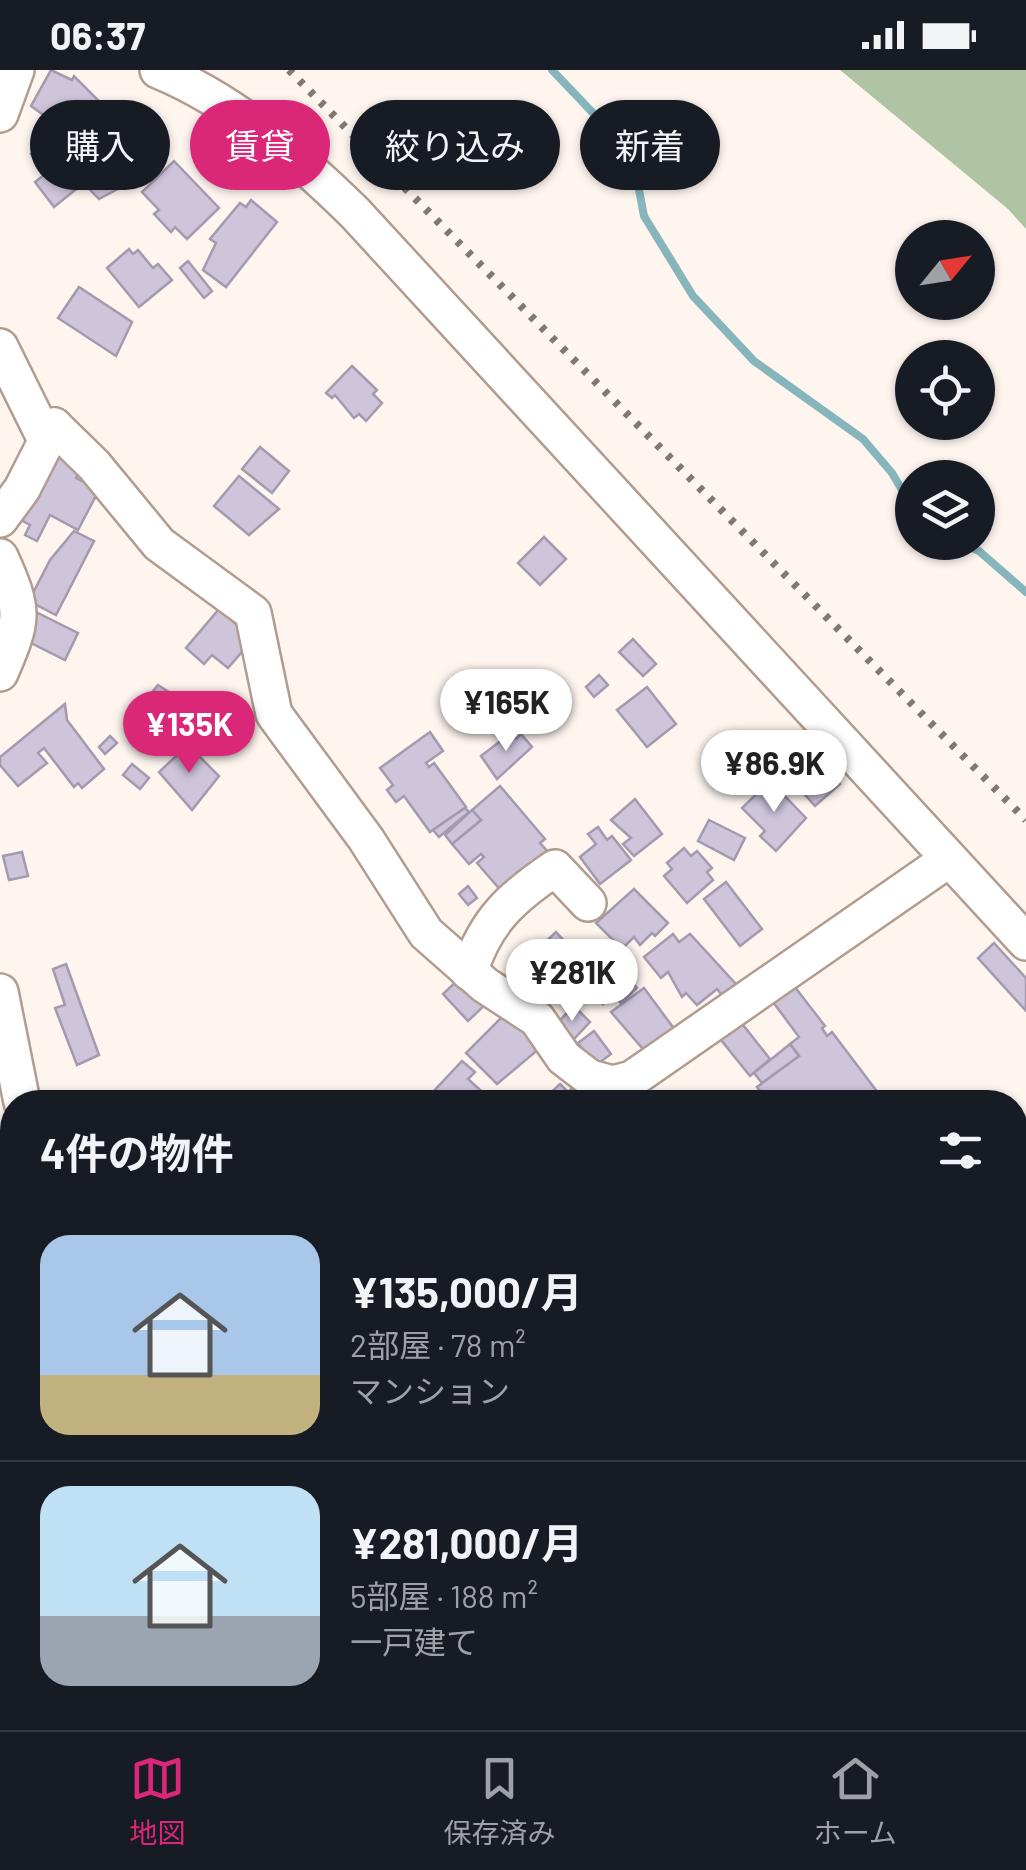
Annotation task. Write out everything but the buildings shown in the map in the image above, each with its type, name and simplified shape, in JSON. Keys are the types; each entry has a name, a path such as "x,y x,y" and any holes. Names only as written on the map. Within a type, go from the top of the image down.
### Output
{"street":[{"path":"0,114 16,70"},
{"path":"158,70 248,122 336,194 1026,942"},
{"path":"0,347 46,438 54,426"},
{"path":"0,519 22,489 54,426"},
{"path":"54,426 94,465 159,544 252,612 274,714 366,839 426,933 469,972 537,1020 564,1058 590,1078 613,1084 615,1090"},
{"path":"0,556 22,614 19,633 0,674"},
{"path":"619,1090 949,859"},
{"path":"469,972 481,934 528,886 556,868 588,903"},
{"path":"0,992 20,1090"}],"green space":[{"path":"840,70 1026,70 1026,229 1008,209"}],"waterway":[{"path":"552,70 614,135 636,174 644,216 693,296 754,361 863,439 895,478"},
{"path":"989,560 1026,592"}],"railway":[{"path":"289,70 1026,820"}]}
